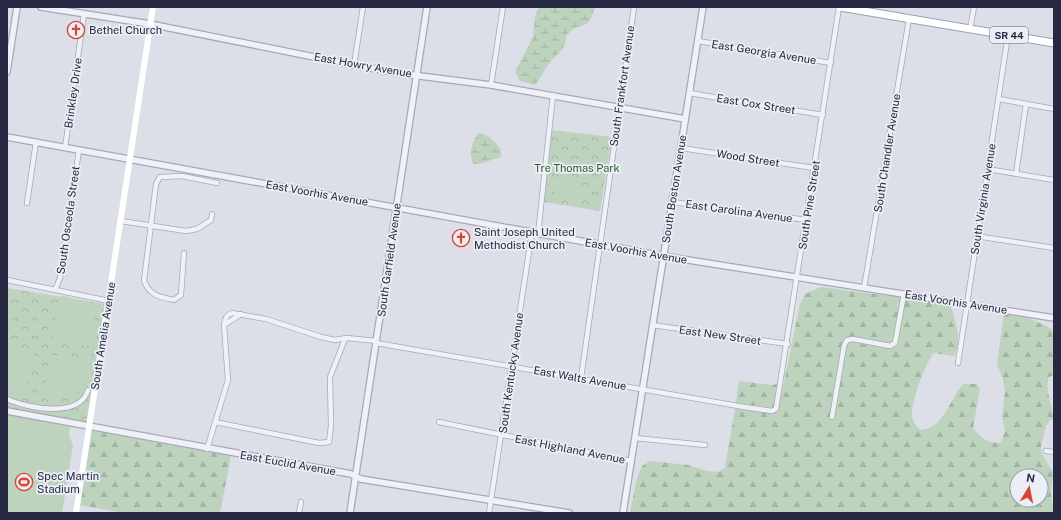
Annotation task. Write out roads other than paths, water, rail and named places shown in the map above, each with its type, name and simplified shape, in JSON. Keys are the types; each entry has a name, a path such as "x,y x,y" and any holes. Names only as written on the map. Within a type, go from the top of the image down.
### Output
{"main road":[{"name":"South Amelia Avenue","path":"76,513 153,7"},
{"name":"SR 44","path":"840,7 874,10 909,18 1054,43"}],"street":[{"path":"7,72 17,7"},
{"name":"East Howry Avenue","path":"41,7 150,24 354,65 553,95 685,119"},
{"path":"354,65 363,7"},
{"name":"South Garfield Avenue","path":"350,513 427,7"},
{"path":"491,85 503,7"},
{"name":"South Frankfort Avenue","path":"581,378 634,7"},
{"name":"South Boston Avenue","path":"623,513 703,7"},
{"name":"South Pine Street","path":"779,403 840,7"},
{"path":"970,29 974,7"},
{"name":"Brinkley Drive","path":"64,148 84,14"},
{"name":"South Chandler Avenue","path":"864,288 909,18"},
{"name":"South Virginia Avenue","path":"958,363 976,236 1008,35"},
{"name":"East Georgia Avenue","path":"698,41 831,63"},
{"name":"East Cox Street","path":"689,93 823,115"},
{"name":"South Kentucky Avenue","path":"489,513 511,366 535,233 553,95"},
{"path":"999,99 1054,109"},
{"path":"1016,174 1026,104"},
{"name":"East Voorhis Avenue","path":"7,137 599,245 1054,318"},
{"path":"27,202 36,142"},
{"name":"Wood Street","path":"681,148 814,168"},
{"name":"South Osceola Street","path":"55,290 60,278 79,150"},
{"path":"987,169 1054,180"},
{"path":"184,253 181,295 174,300 152,294 147,289 144,281 156,184 160,177 171,175 217,183"},
{"name":"East Carolina Avenue","path":"672,202 806,220"},
{"path":"121,221 151,227 186,231 197,229 211,220 212,214"},
{"path":"976,236 1054,248"},
{"path":"7,280 109,301"},
{"path":"832,416 844,346 847,340 890,346 895,342 904,294"},
{"name":"East Walts Avenue","path":"215,422 228,380 224,325 225,319 232,313 266,319 321,337 335,340 345,339 377,342 772,411 776,409 779,403"},
{"name":"East New Street","path":"652,325 788,344"},
{"path":"207,449 215,422 319,443 329,442 331,426 330,377 345,339"},
{"path":"7,399 33,406 62,409 77,404 86,397 88,390"},
{"name":"East Euclid Avenue","path":"7,411 356,477 569,513"},
{"name":"East Highland Avenue","path":"439,422 501,436 631,461"},
{"path":"634,438 705,445"},
{"path":"1046,451 1054,452"},
{"path":"300,513 301,502"}],"place":[{"name":"Bethel Church","path":"76,30"},
{"name":"Saint Joseph United Methodist Church","path":"461,238"},
{"name":"Spec Martin Stadium","path":"24,482"}],"park label":[{"name":"Tre Thomas Park","path":"577,168"}]}
